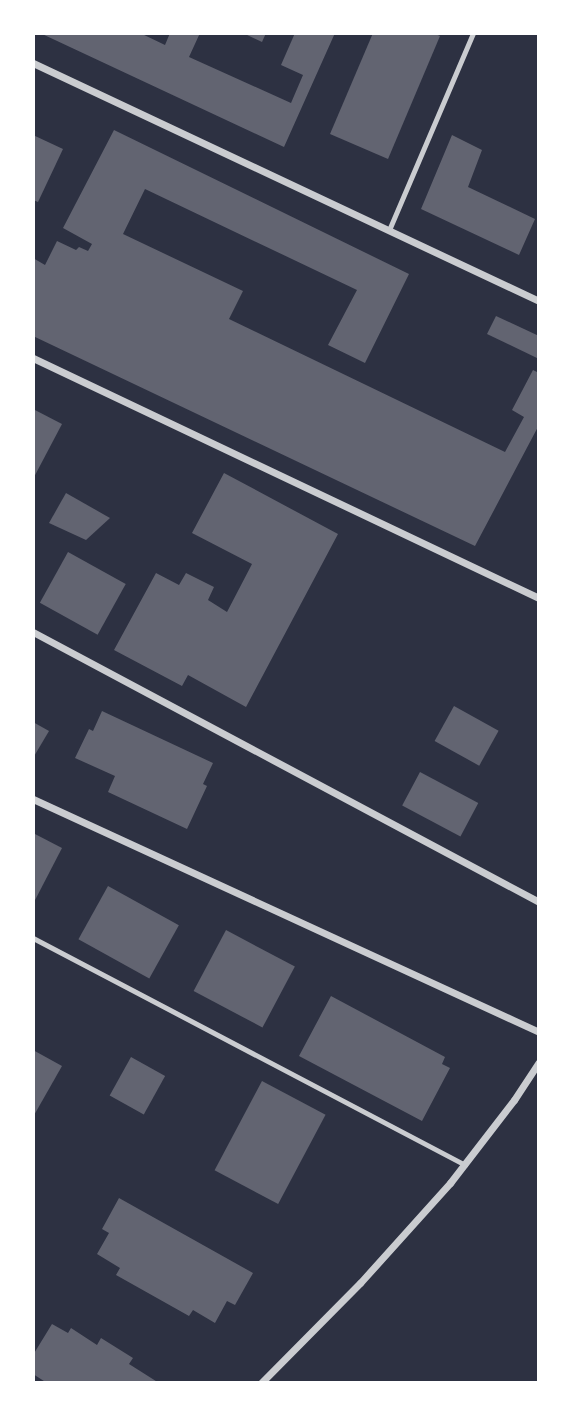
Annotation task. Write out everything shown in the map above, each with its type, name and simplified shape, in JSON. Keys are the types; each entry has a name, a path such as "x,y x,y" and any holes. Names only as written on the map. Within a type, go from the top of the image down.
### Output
{"street":[{"path":"33,63 539,301"},
{"path":"33,358 539,598"},
{"path":"33,632 539,902"},
{"path":"33,799 539,1032"},
{"path":"261,1383 360,1283 465,1166 539,1062"}],"lane":[{"path":"388,230 473,33"},
{"path":"33,938 465,1166"}],"building":[{"path":"40,33 140,33 165,45 170,33 200,33 189,57 291,103 303,75 281,65 295,33 335,33 284,147"},
{"path":"243,33 266,33 262,42"},
{"path":"373,33 433,33 440,36 388,159 330,134"},
{"path":"114,130 409,274 365,363 328,345 357,290 145,189 123,234 243,291 229,319 505,452 524,417 512,410 533,370 539,373 539,425 475,546 33,336 33,258 45,265 57,241 76,250 79,247 88,251 92,244 63,228"},
{"path":"33,135 63,149 38,202 33,200"},
{"path":"452,135 482,150 468,187 535,219 519,255 421,209"},
{"path":"496,316 539,336 539,359 487,334"},
{"path":"33,409 62,424 33,479"},
{"path":"224,473 338,534 246,707 188,675 182,686 114,650 156,573 179,585 186,573 214,587 208,600 227,612 252,564 192,533"},
{"path":"66,493 110,518 86,540 49,523"},
{"path":"68,552 126,584 98,635 40,603"},
{"path":"454,706 499,731 479,766 435,741"},
{"path":"102,711 213,763 203,784 207,786 187,829 108,792 115,776 75,758 89,729 93,731"},
{"path":"33,722 49,731 33,758"},
{"path":"420,772 478,803 460,837 402,806"},
{"path":"33,833 62,848 33,904"},
{"path":"108,886 179,925 149,979 78,939"},
{"path":"226,930 295,967 262,1028 194,991"},
{"path":"331,996 445,1057 442,1064 450,1068 422,1121 299,1056"},
{"path":"33,1050 62,1066 33,1117"},
{"path":"131,1057 165,1076 144,1114 110,1095"},
{"path":"262,1081 326,1115 278,1204 215,1170"},
{"path":"119,1198 253,1273 235,1305 227,1301 215,1323 193,1310 189,1316 116,1275 120,1268 97,1254 109,1233 102,1229"},
{"path":"52,1324 68,1333 71,1328 97,1345 101,1338 133,1358 129,1364 159,1383 47,1383 33,1374 33,1355"}]}
